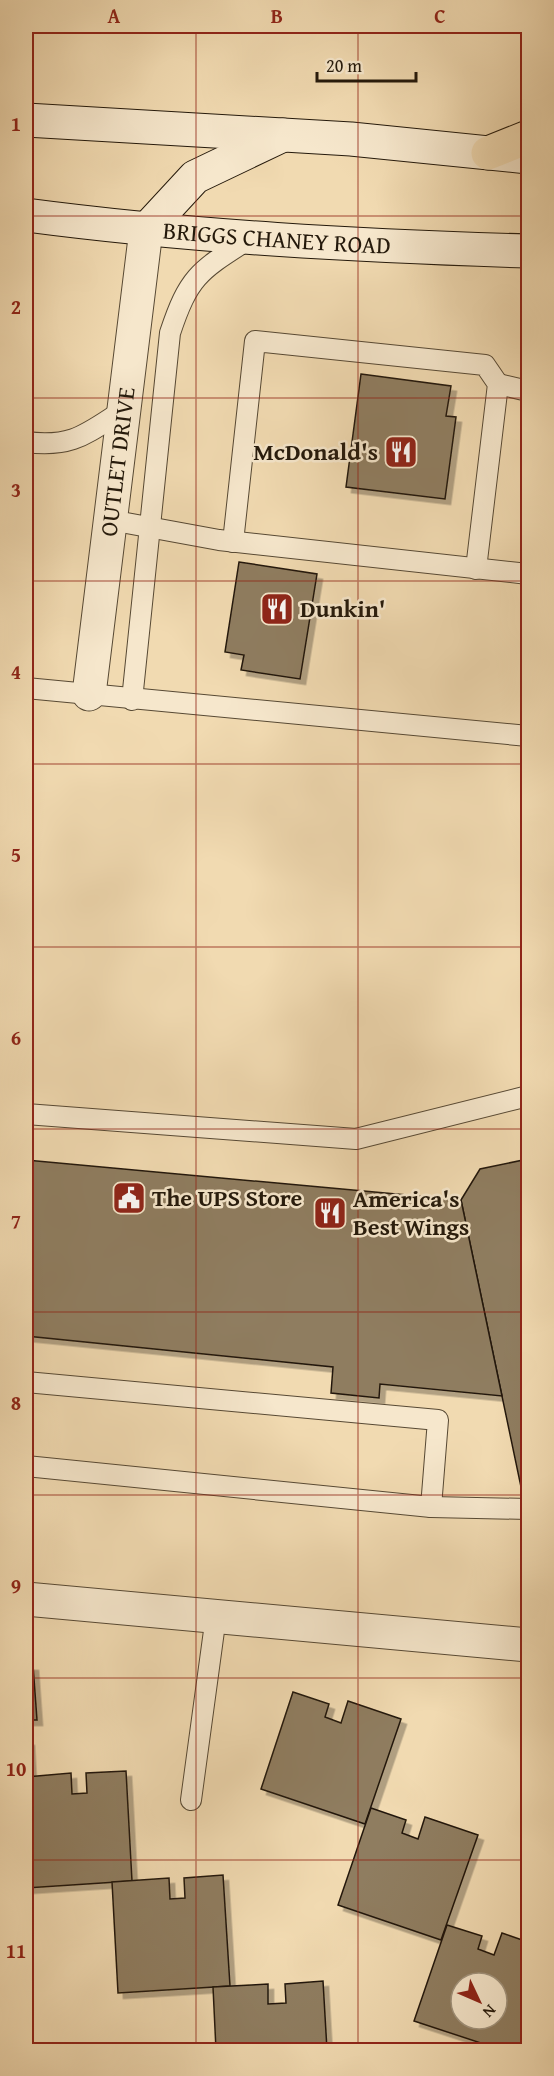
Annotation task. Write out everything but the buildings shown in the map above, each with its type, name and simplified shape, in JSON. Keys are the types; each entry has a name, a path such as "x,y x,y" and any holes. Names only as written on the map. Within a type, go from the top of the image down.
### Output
{"highway":[{"path":"488,153 528,137"}],"main road":[{"path":"26,120 285,134 528,157"},
{"path":"146,230 195,177 285,134"},
{"name":"BRIGGS CHANEY ROAD","path":"26,215 146,230 249,239 528,251"},
{"name":"OUTLET DRIVE","path":"89,694 146,230"},
{"path":"26,1599 528,1645"}],"lane":[{"path":"132,700 170,333 182,296 204,267 249,239"},
{"path":"233,542 255,341 485,364 498,384 476,569"},
{"path":"498,384 528,391"},
{"path":"34,443 75,441 125,409"},
{"path":"110,520 233,542 528,574"},
{"path":"26,688 132,700 528,736"},
{"path":"26,1114 356,1139 528,1096"},
{"path":"26,1382 438,1420 431,1507"},
{"path":"26,1466 431,1507 528,1509"},
{"path":"190,1800 216,1616"}],"place":[{"name":"McDonald's","path":"401,452"},
{"name":"Dunkin'","path":"277,609"},
{"name":"The UPS Store","path":"129,1198"},
{"name":"America's Best Wings","path":"330,1213"}]}
